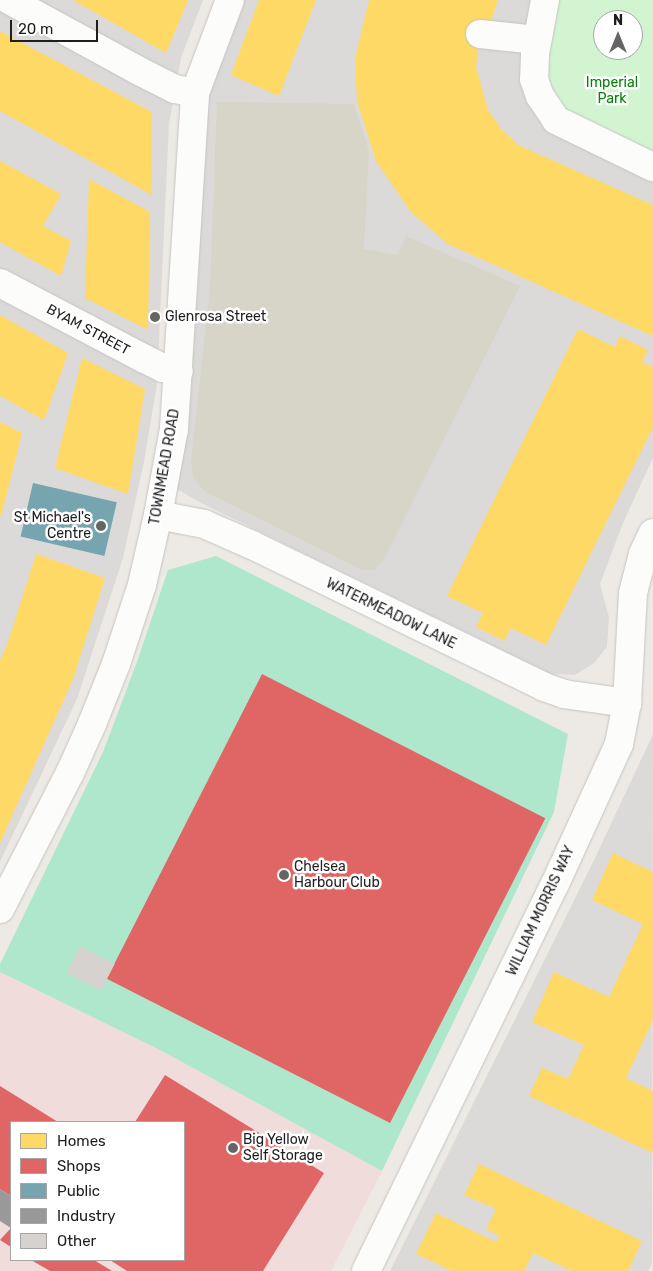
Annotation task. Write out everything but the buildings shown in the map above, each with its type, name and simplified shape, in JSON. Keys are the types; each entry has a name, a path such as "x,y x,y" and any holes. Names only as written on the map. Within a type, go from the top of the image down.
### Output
{"street":[{"path":"8,0 139,72 175,89 195,93"},
{"name":"TOWNMEAD ROAD","path":"0,909 70,773 116,664 142,585 158,515 174,428 179,371 191,124 195,93 230,0"},
{"path":"545,0 537,40 534,79 540,96 556,120 653,168"},
{"path":"480,34 537,40"},
{"name":"BYAM STREET","path":"0,283 145,360 162,368 179,371"},
{"name":"WATERMEADOW LANE","path":"158,515 204,524 252,545 544,687 564,694 627,703"},
{"name":"WILLIAM MORRIS WAY","path":"366,1271 555,884 618,744 627,703 632,593 643,554 653,533"}],"shaded area":[{"path":"0,0 203,0 181,58 169,124 157,384 144,462 123,558 77,699 0,862"},
{"path":"241,0 556,0 653,154 653,458 623,523 600,584 609,617 607,647 594,663 575,675 551,674 199,502 177,489 183,457 198,285 206,94"},
{"path":"217,102 354,104 369,151 364,249 397,255 406,236 520,286 386,556 375,570 362,570 204,491 193,477 191,460 210,288"},
{"path":"653,734 652,1264 648,1271 390,1271 596,856"},
{"path":"0,972 160,1050 382,1171 331,1271 0,1271"}],"green space":[{"name":"Imperial Park","path":"556,0 653,0 653,154 572,117 554,101 547,81 546,61"},
{"name":"Chelsea Harbour Club","path":"216,556 568,734 554,812 382,1171 160,1050 0,972 0,964 103,752 138,659 168,570"}],"place":[{"name":"Glenrosa Street","path":"155,317"},
{"name":"St Michael's Centre","path":"101,526"},
{"name":"Chelsea Harbour Club","path":"284,875"},
{"name":"Big Yellow Self Storage","path":"233,1148"}]}
